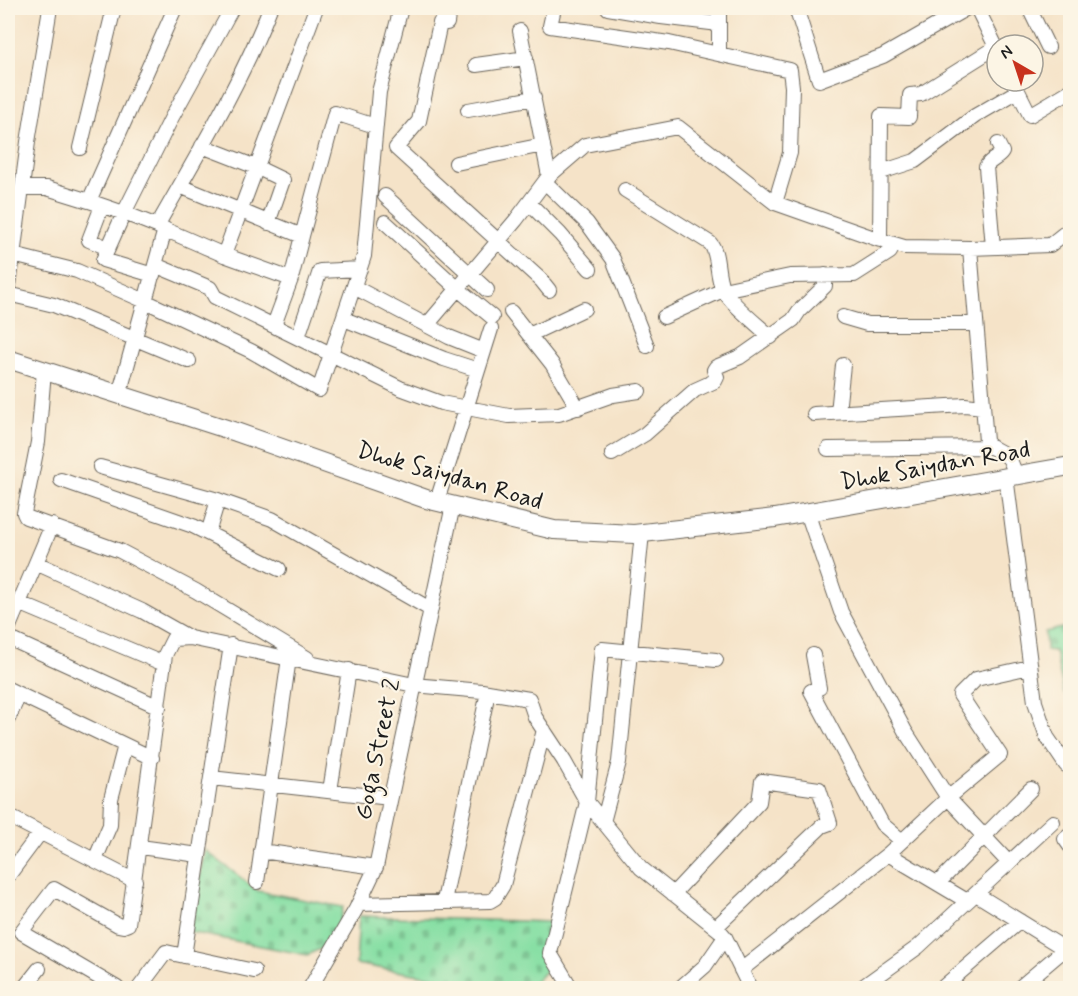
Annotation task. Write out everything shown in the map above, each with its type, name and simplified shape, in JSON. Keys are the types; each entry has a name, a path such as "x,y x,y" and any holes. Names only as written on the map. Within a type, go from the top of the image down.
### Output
{"main road":[{"name":"Dhok Saiydan Road","path":"8,359 236,432 445,503 554,530 642,533 775,518 1071,466"}],"street":[{"path":"50,8 8,294 54,305 189,362"},
{"path":"80,148 114,8"},
{"path":"108,248 89,240 95,203 175,8"},
{"path":"232,8 172,117 103,260 154,270 210,288 215,297 332,352 400,388 441,403 467,406 509,416 559,414 613,395 639,391"},
{"path":"119,395 154,270 161,227 180,186 259,37 270,8"},
{"path":"224,255 316,8"},
{"path":"13,255 77,271 251,351 319,390 364,256 379,92 401,8"},
{"path":"450,8 447,23 440,23 419,121 396,148 541,280 549,290"},
{"path":"554,8 550,26 669,44 790,70 792,87 790,153 775,203"},
{"path":"608,8 662,12 719,24"},
{"path":"719,8 719,54"},
{"path":"796,8 819,80 883,56 967,8"},
{"path":"977,8 990,33"},
{"path":"1029,8 1048,47"},
{"path":"520,31 543,145 547,179 581,217 616,264 647,346"},
{"path":"664,317 723,290 790,276 854,275 890,252 887,242 881,172 881,116 909,117 910,95 921,94 985,55"},
{"path":"476,65 526,58"},
{"path":"1019,93 1030,115 1071,91"},
{"path":"881,172 915,161 1006,93"},
{"path":"468,110 534,98"},
{"path":"274,325 292,273 335,113 375,126"},
{"path":"427,326 498,242 547,179 585,145 678,128 775,203 904,247 970,248 1050,245 1071,229"},
{"path":"993,247 986,167 989,162 1001,154 998,144"},
{"path":"456,163 543,145"},
{"path":"202,146 256,166 283,180 268,223"},
{"path":"180,186 302,236"},
{"path":"22,188 47,188 95,203 161,227 224,255 292,273 360,268"},
{"path":"625,190 710,243 713,247 717,275 723,290 771,337"},
{"path":"385,196 487,290"},
{"path":"529,203 590,269"},
{"path":"560,234 581,217"},
{"path":"385,222 458,289"},
{"path":"970,248 986,441 990,447"},
{"path":"298,337 320,271"},
{"path":"612,453 645,434 695,390 715,381 716,367 741,357 793,320 825,286 825,275"},
{"path":"354,287 449,337 484,351"},
{"name":"Goga Street 2","path":"313,987 376,867 430,609 445,503 467,406 491,323 458,289"},
{"path":"529,335 584,309"},
{"path":"511,312 552,364 578,408"},
{"path":"843,317 867,324 975,324"},
{"path":"344,319 478,370"},
{"path":"838,412 843,365"},
{"path":"44,371 38,442 24,513 26,517 129,556 196,591 314,663"},
{"path":"814,414 965,405 983,407"},
{"path":"828,449 990,447 1010,459 1035,702 1047,737 1066,765 1071,762"},
{"path":"100,467 218,500 272,519 430,609"},
{"path":"62,480 208,534 279,569"},
{"path":"208,534 218,500"},
{"path":"807,512 841,612 905,731 948,798 1009,863"},
{"path":"8,629 52,525"},
{"path":"603,822 619,762 642,533"},
{"path":"36,563 142,611 190,638"},
{"path":"19,603 164,664"},
{"path":"8,638 159,707"},
{"path":"117,988 21,932 54,890 123,926 128,924 165,655 173,639 190,638 414,685 488,692 529,699 535,717 587,802 641,868 721,932 750,988"},
{"path":"184,956 231,645"},
{"path":"570,988 550,953 587,802 602,649 717,660"},
{"path":"813,655 819,688 811,691 882,824 902,841"},
{"path":"257,882 289,658"},
{"path":"741,970 888,854 948,798 1000,754 960,695 976,679 1030,668"},
{"path":"330,791 349,670"},
{"path":"8,719 13,692 152,758"},
{"path":"444,901 488,692"},
{"path":"358,903 490,901 495,898 503,885 544,730"},
{"path":"95,860 110,825 111,799 125,745"},
{"path":"211,778 390,798"},
{"path":"673,894 759,802 762,781 819,789 830,823 822,825 721,932 705,966 680,988"},
{"path":"938,883 1031,789"},
{"path":"8,816 135,881"},
{"path":"861,988 918,947 1053,822"},
{"path":"8,876 40,833"},
{"path":"1071,835 1065,838 1071,846"},
{"path":"140,847 199,855"},
{"path":"261,851 376,867"},
{"path":"888,854 938,883 1020,921 1068,951 1019,988"},
{"path":"942,988 1020,921"},
{"path":"139,988 166,952 254,971"},
{"path":"24,988 39,969"}],"green space":[{"path":"1070,626 1070,693 1064,694 1055,651 1046,650 1045,632"},
{"path":"205,850 258,891 343,907 336,942 307,955 189,932"},
{"path":"359,916 551,922 550,966 530,988 497,988 356,964"}]}
